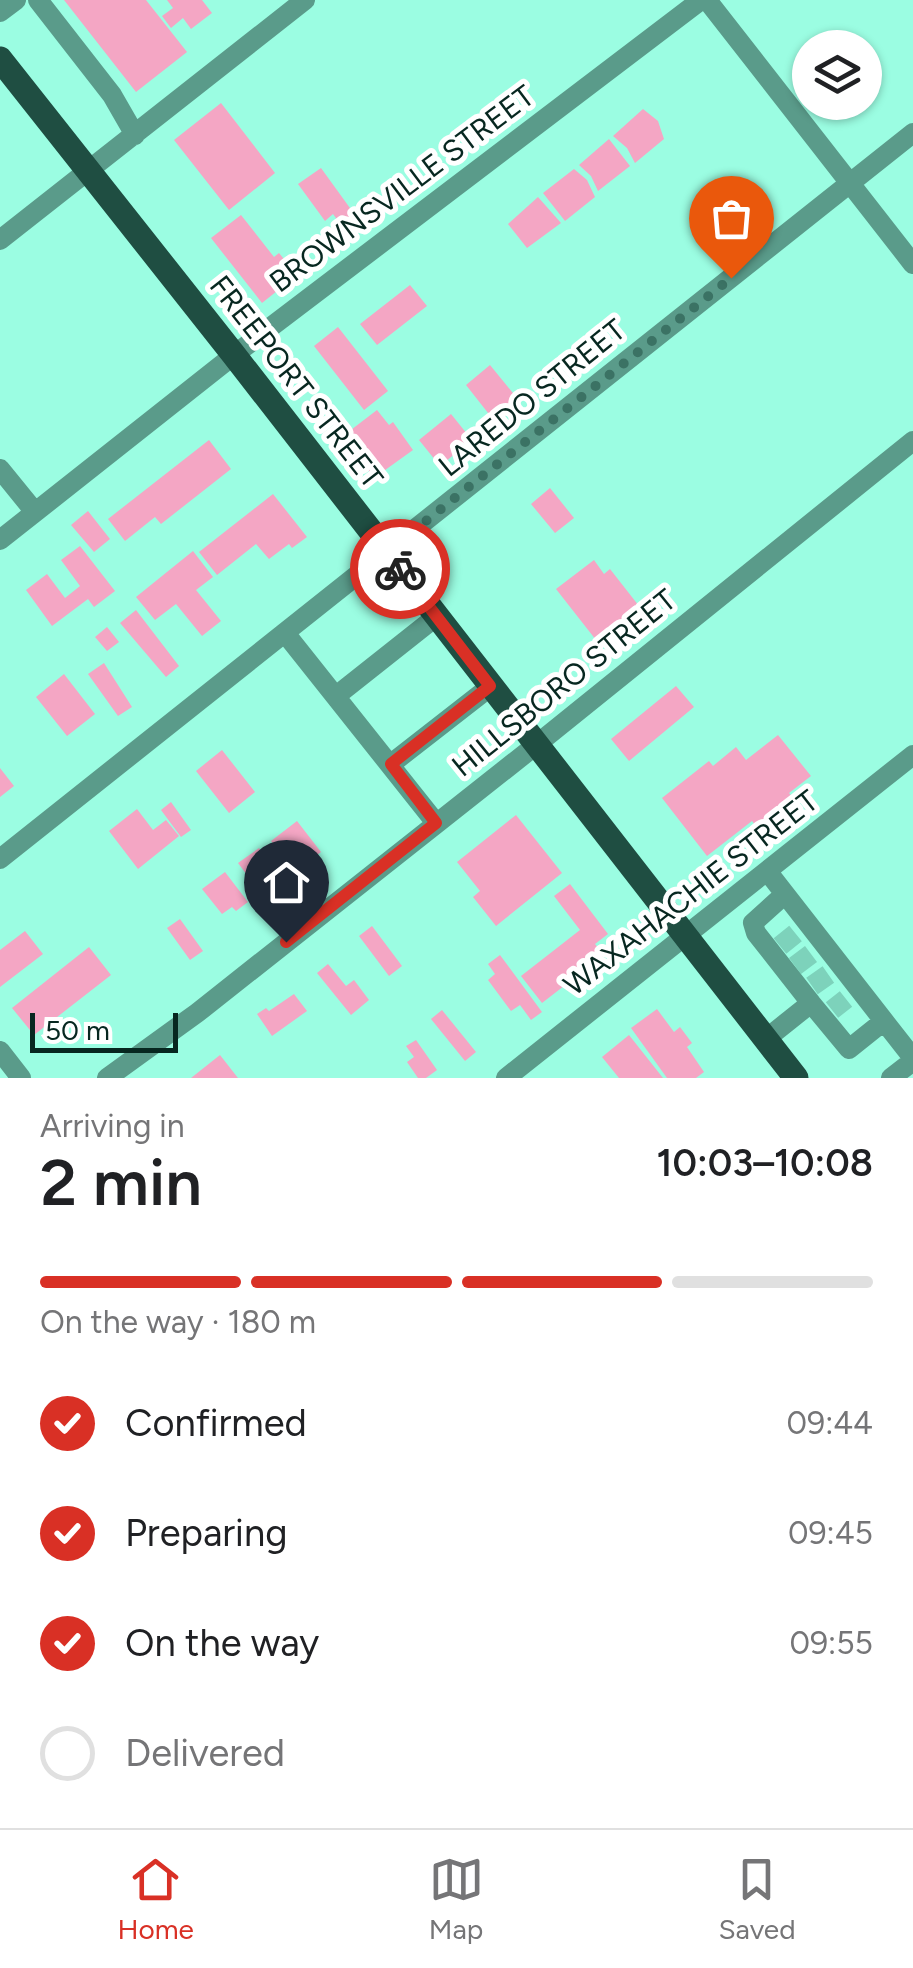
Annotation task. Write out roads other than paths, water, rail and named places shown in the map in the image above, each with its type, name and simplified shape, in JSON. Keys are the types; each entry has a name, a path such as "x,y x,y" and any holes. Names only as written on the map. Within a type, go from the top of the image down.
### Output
{"main road":[{"name":"FREEPORT STREET","path":"0,60 234,354 796,1078"}],"street":[{"path":"0,12 16,0"},
{"path":"38,0 112,95 135,134"},
{"path":"0,240 305,0"},
{"path":"704,0 913,264"},
{"name":"BROWNSVILLE STREET","path":"0,540 234,354 704,0"},
{"name":"LAREDO STREET","path":"0,860 913,134"},
{"name":"HILLSBORO STREET","path":"107,1078 536,745 913,441"},
{"path":"0,469 35,512"},
{"path":"336,696 437,616"},
{"path":"286,633 436,823"},
{"path":"391,764 490,686"},
{"name":"WAXAHACHIE STREET","path":"506,1078 913,755"},
{"path":"767,871 785,894 789,939 828,993 849,1050 884,1021"},
{"path":"785,894 754,923 756,932 789,939 828,993 884,1021 913,1060 892,1078"},
{"path":"766,1040 828,993"},
{"path":"0,1051 21,1078"}],"tunnel":[{"path":"780,946 796,933"},
{"path":"795,966 811,954"},
{"path":"812,986 829,974"},
{"path":"832,1010 846,999"}]}
